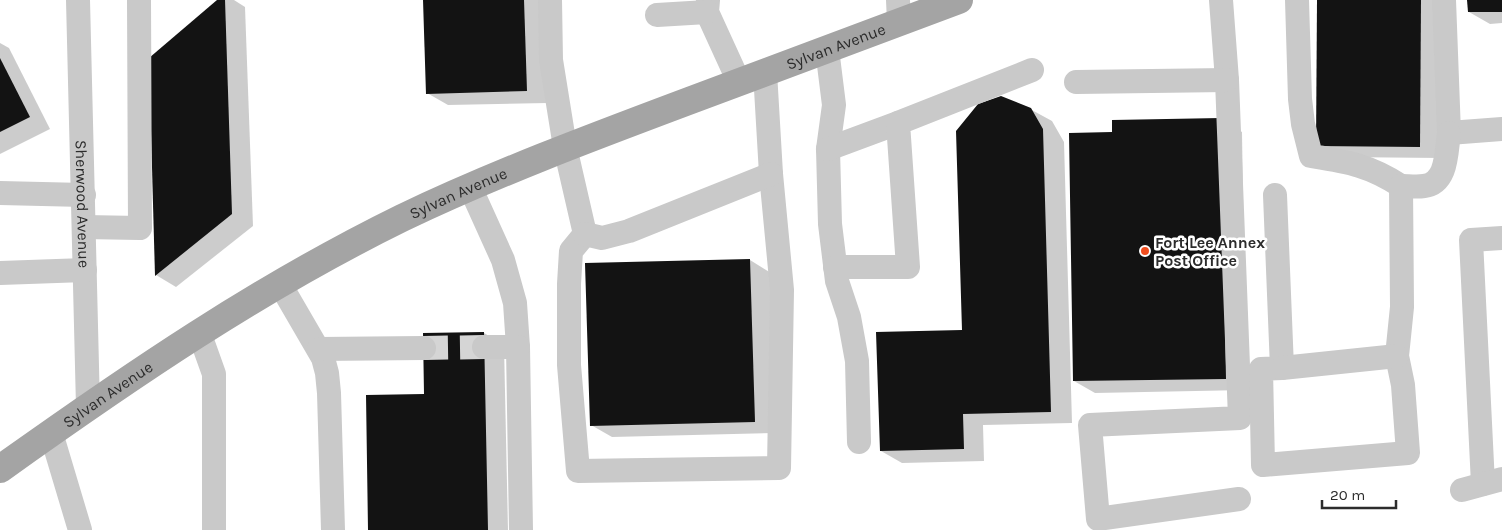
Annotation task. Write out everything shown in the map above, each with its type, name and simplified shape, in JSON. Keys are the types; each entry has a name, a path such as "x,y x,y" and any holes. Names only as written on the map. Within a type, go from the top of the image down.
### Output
{"main road":[{"name":"Sylvan Avenue","path":"0,469 199,332 360,239 470,187 565,147 827,49 898,11 958,0"}],"street":[{"name":"Sherwood Avenue","path":"78,0 88,407"},
{"path":"84,227 140,228 139,0"},
{"path":"550,0 551,60 565,147 585,234"},
{"path":"1221,0 1227,80 1240,418 1090,425 1098,519 1238,499"},
{"path":"1297,0 1302,124 1312,156 1362,166 1382,174 1400,186 1426,186 1438,179 1444,170 1448,133 1444,0"},
{"path":"657,15 707,6 739,82"},
{"path":"827,49 834,105 828,149 830,224 837,280 849,316 857,362 859,442"},
{"path":"828,149 1032,70"},
{"path":"585,234 571,251 569,284 569,365 578,471 779,468 782,290 771,174 765,72"},
{"path":"1076,82 1227,80"},
{"path":"835,267 908,267 898,123"},
{"path":"1448,133 1502,129"},
{"path":"585,234 602,238 629,231 771,174"},
{"path":"1397,356 1261,369 1263,465 1408,453 1403,385 1397,356 1402,307 1400,186"},
{"path":"470,187 503,260 515,303 518,347 521,530"},
{"path":"0,194 84,194"},
{"path":"1275,195 1282,368"},
{"path":"1482,484 1471,240 1502,238"},
{"path":"0,273 85,270"},
{"path":"280,284 319,349 327,373 333,530"},
{"path":"199,332 214,374 214,530"},
{"path":"484,347 518,347"},
{"path":"319,349 424,348"},
{"path":"51,433 80,530"}],"building":[{"path":"217,0 225,0 232,214 155,276 149,58"},
{"path":"423,0 524,0 527,91 426,94"},
{"path":"1317,0 1421,0 1420,147 1316,146"},
{"path":"1467,0 1502,0 1502,12 1468,12"},
{"path":"0,58 30,117 0,132"},
{"path":"1001,96 1031,108 1043,129 1051,412 963,414 964,449 880,451 876,332 962,330 956,131 978,104"},
{"path":"1221,118 1226,379 1073,381 1069,133 1112,132 1112,120"},
{"path":"750,259 755,422 590,426 585,263"},
{"path":"484,332 488,530 368,530 366,395 424,394 423,333"}],"tunnel":[{"path":"424,348 484,347"}],"place":[{"name":"Fort Lee Annex Post Office","path":"1145,251"}]}
